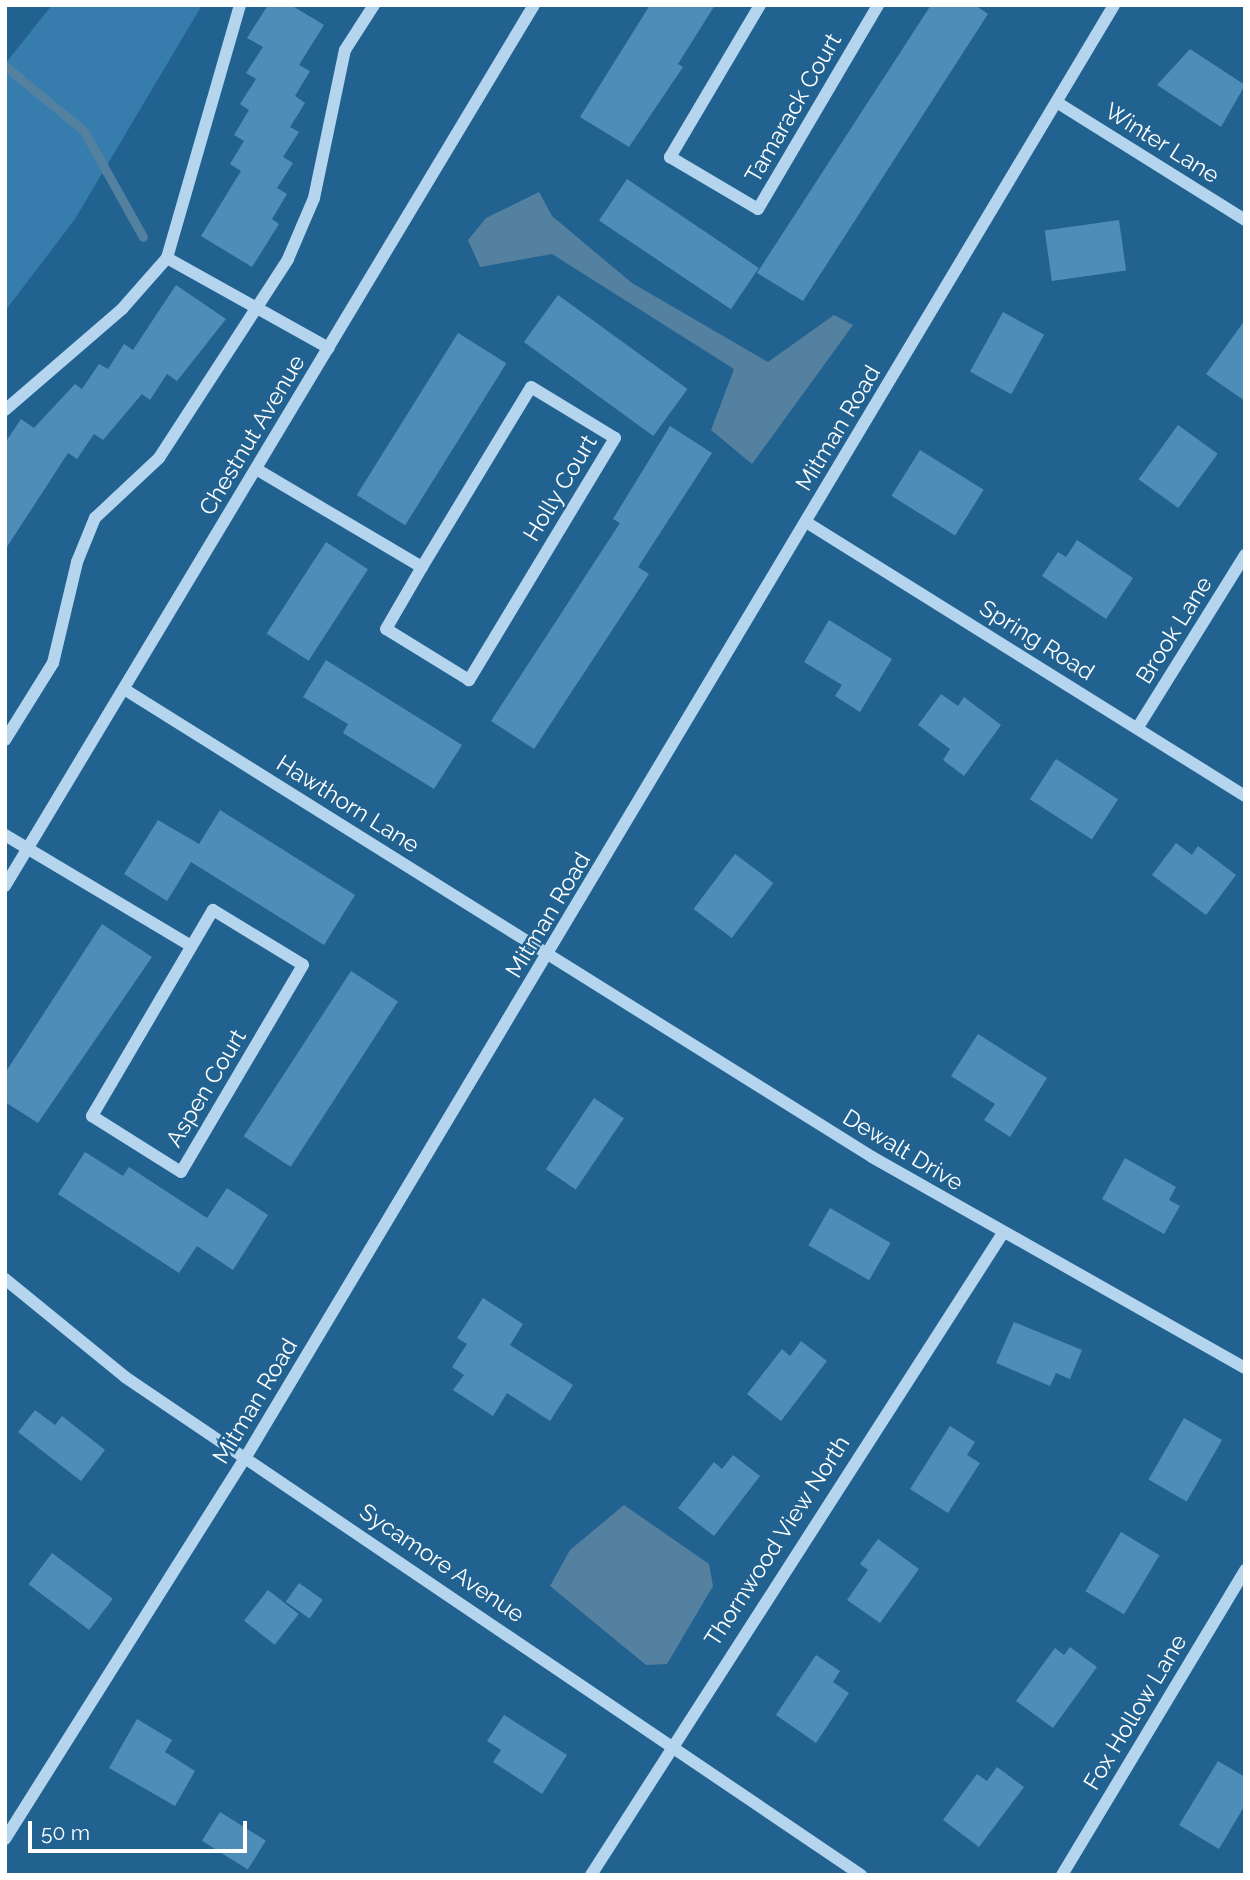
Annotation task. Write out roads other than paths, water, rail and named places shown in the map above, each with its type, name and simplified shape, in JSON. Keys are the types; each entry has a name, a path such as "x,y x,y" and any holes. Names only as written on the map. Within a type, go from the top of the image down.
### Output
{"street":[{"path":"5,410 122,309 167,258 240,5"},
{"path":"5,740 53,663 77,562 95,518 159,458 260,308 305,225 345,50 374,5"},
{"name":"Chestnut Avenue","path":"5,886 534,5"},
{"name":"Tamarack Court","path":"760,5 670,157 758,209 878,5"},
{"name":"Mitman Road","path":"5,1839 247,1455 549,955 1114,5"},
{"name":"Winter Lane","path":"1058,103 1245,220"},
{"path":"167,258 329,348"},
{"name":"Holly Court","path":"531,387 615,438 469,680 386,629 422,567 531,387"},
{"path":"256,469 422,567"},
{"name":"Spring Road","path":"806,522 1245,796"},
{"name":"Brook Lane","path":"1138,727 1245,555"},
{"name":"Hawthorn Lane","path":"124,689 549,955"},
{"path":"5,835 191,946"},
{"name":"Aspen Court","path":"213,910 303,965 181,1172 92,1116 191,946 213,910"},
{"name":"Dewalt Drive","path":"549,955 1003,1233 1245,1368"},
{"name":"Thornwood View North","path":"591,1875 670,1745 1003,1233"},
{"name":"Sycamore Avenue","path":"5,1279 96,1357 247,1455 861,1875"},
{"name":"Fox Hollow Lane","path":"1062,1875 1245,1570"}],"waterway":[{"path":"5,66 84,131 143,237"}]}
